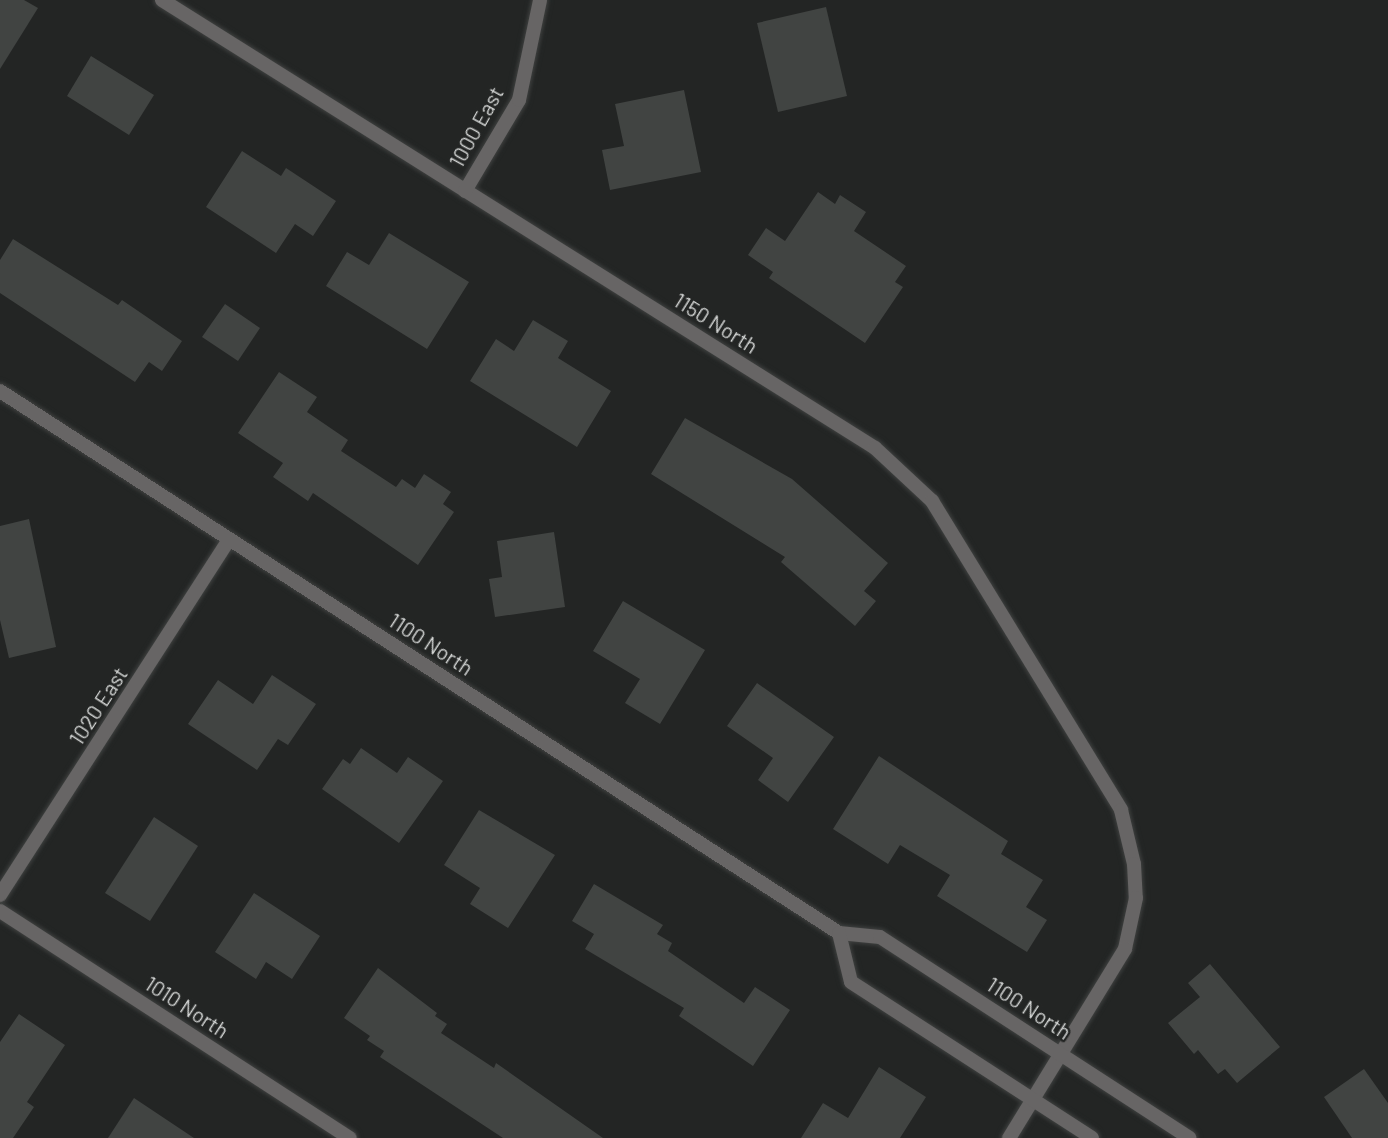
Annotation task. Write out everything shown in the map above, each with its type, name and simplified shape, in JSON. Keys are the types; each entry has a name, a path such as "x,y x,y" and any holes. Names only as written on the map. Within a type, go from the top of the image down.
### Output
{"street":[{"name":"1150 North","path":"162,0 875,448 922,492 1121,810 1135,864 1136,898 1125,949 1009,1138"},
{"name":"1000 East","path":"465,191 519,100 540,0"},
{"name":"1100 North","path":"0,391 839,933 880,937 1189,1138"},
{"name":"1020 East","path":"0,895 229,539"},
{"name":"1010 North","path":"0,911 351,1138"},
{"path":"839,933 851,982 1092,1138"}],"building":[{"path":"0,0 24,0 38,8 0,69"},
{"path":"826,7 847,96 778,112 757,23"},
{"path":"91,56 154,95 129,135 67,96"},
{"path":"684,90 701,172 610,190 602,150 624,146 615,104"},
{"path":"242,151 281,176 286,168 336,201 313,236 295,224 276,253 206,207"},
{"path":"818,192 835,204 840,195 866,212 854,231 906,266 895,282 903,287 865,343 769,278 773,272 748,255 766,228 785,241"},
{"path":"389,233 469,282 427,349 326,286 347,252 369,265"},
{"path":"13,239 118,305 122,300 182,341 162,371 149,362 135,382 0,293 0,260"},
{"path":"225,304 260,328 238,361 202,337"},
{"path":"533,320 568,341 558,358 611,391 577,447 470,381 496,339 514,351"},
{"path":"279,372 317,397 307,412 348,440 341,451 396,487 402,479 415,488 424,474 451,492 443,504 454,512 418,565 313,493 308,501 273,477 283,463 238,433"},
{"path":"685,418 792,479 888,563 864,591 876,601 855,626 781,562 785,557 651,474"},
{"path":"29,519 56,647 9,658 0,620 0,526"},
{"path":"554,532 565,607 495,617 489,579 502,577 497,541"},
{"path":"623,601 705,650 660,724 625,703 640,679 593,651"},
{"path":"272,675 316,704 288,745 278,739 257,770 188,724 218,680 253,704"},
{"path":"757,683 834,737 788,802 758,780 773,758 727,726"},
{"path":"361,748 397,773 408,757 443,781 399,843 322,789 343,759 350,764"},
{"path":"879,756 1008,841 1001,854 1043,880 1026,907 1047,920 1027,952 937,896 950,875 900,845 888,864 833,829"},
{"path":"479,810 555,855 508,928 470,904 480,888 444,865"},
{"path":"154,817 198,846 150,921 105,893"},
{"path":"594,884 663,925 657,934 672,943 668,951 744,1003 755,987 790,1010 753,1066 679,1016 684,1008 585,949 594,934 572,921"},
{"path":"254,893 320,936 292,979 266,962 256,979 215,952"},
{"path":"1210,964 1280,1047 1237,1083 1225,1069 1218,1074 1198,1050 1194,1054 1168,1023 1200,997 1188,983"},
{"path":"378,968 437,1013 435,1016 447,1024 441,1033 494,1068 496,1063 603,1138 503,1138 380,1057 384,1051 367,1040 370,1036 344,1018"},
{"path":"19,1014 65,1045 27,1102 34,1107 13,1138 0,1138 0,1042"},
{"path":"879,1067 926,1097 900,1138 801,1138 823,1103 848,1118"},
{"path":"1364,1069 1388,1103 1388,1138 1352,1138 1324,1097"},
{"path":"134,1098 194,1138 108,1138"}]}
